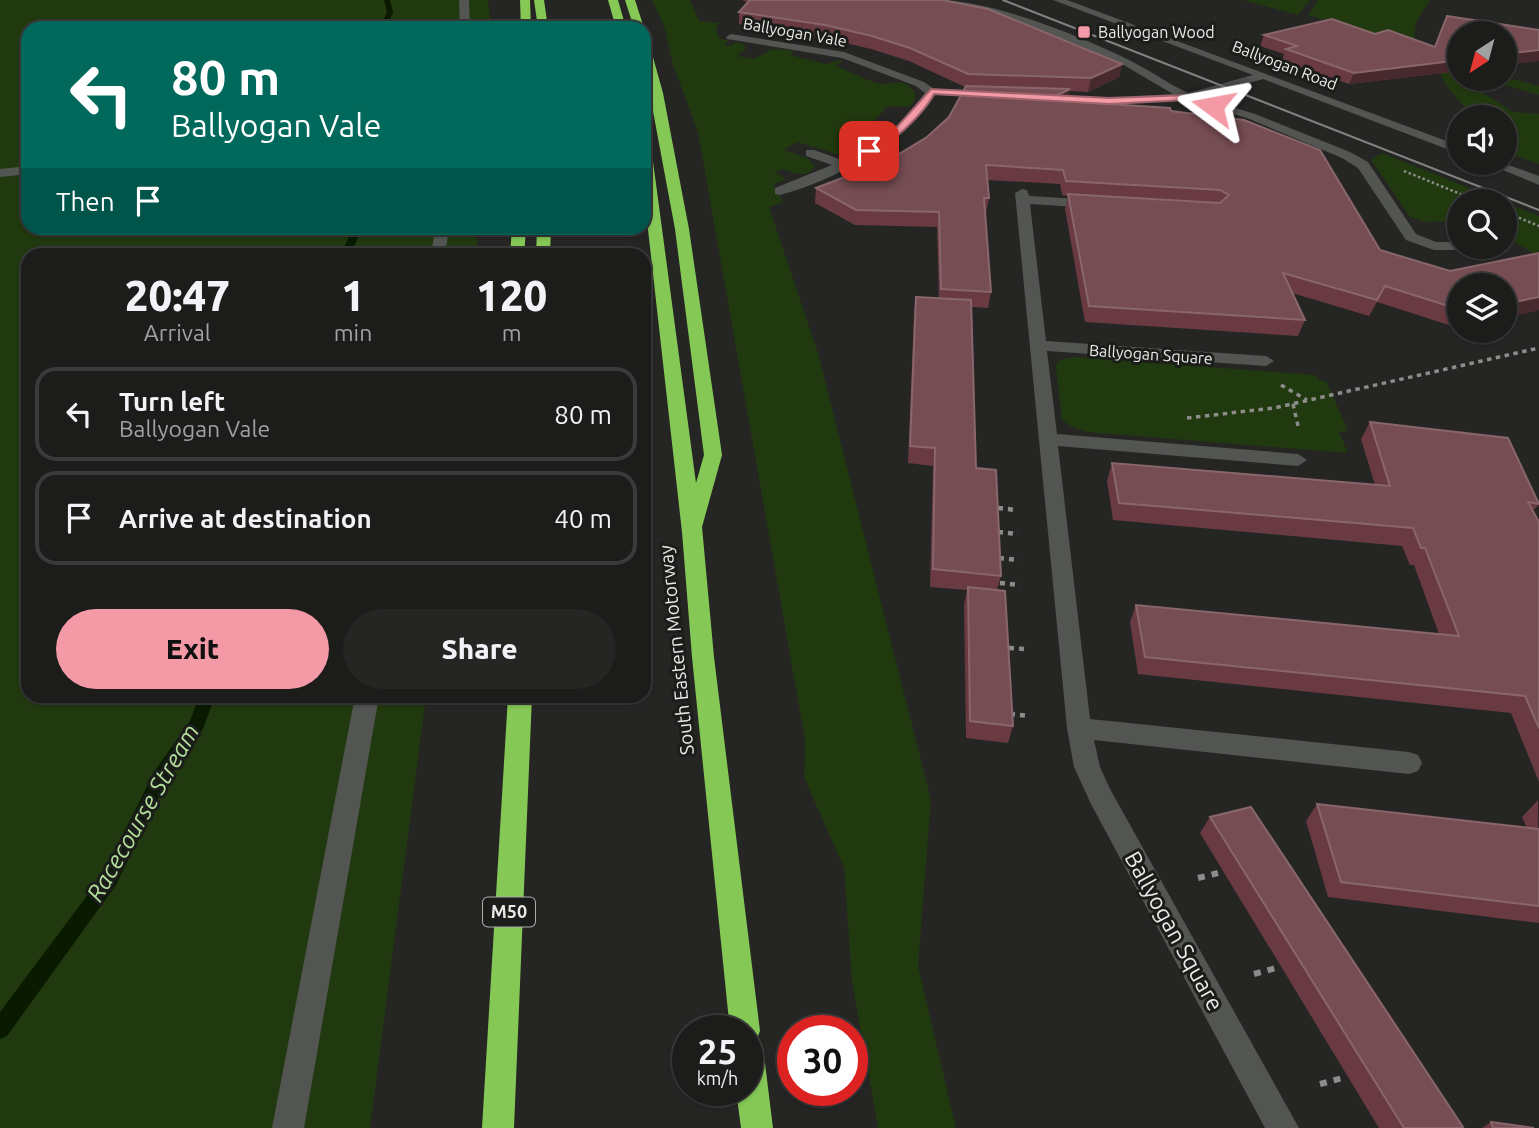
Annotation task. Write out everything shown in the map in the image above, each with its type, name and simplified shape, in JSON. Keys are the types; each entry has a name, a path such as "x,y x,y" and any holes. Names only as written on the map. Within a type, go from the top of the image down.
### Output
{"highway":[{"path":"525,0 526,21"},
{"path":"539,0 542,21"},
{"path":"613,0 619,21"},
{"path":"630,0 637,21"},
{"path":"651,72 682,229 713,455 692,532"},
{"name":"South Eastern Motorway","path":"651,196 692,532 703,657 744,1015"},
{"name":"M50","path":"498,1128 520,703"},
{"path":"754,1106 757,1128"}],"street":[{"path":"464,0 465,21"},
{"path":"942,0 1008,17 1080,42 1126,62 1160,85 1187,97 1272,124 1355,160 1363,164 1411,237 1434,246 1447,246"},
{"name":"Ballyogan Road","path":"1058,0 1447,145"},
{"name":"Ballyogan Vale","path":"731,37 844,55 920,84 931,92 1001,95"},
{"path":"753,51 764,41"},
{"path":"1034,97 1109,101 1187,97 1264,75"},
{"path":"780,191 842,164 893,135 926,101 931,92"},
{"path":"810,153 842,164"},
{"path":"0,173 21,171"},
{"path":"1517,173 1539,181"},
{"name":"Ballyogan Square","path":"1114,206 1023,197 1079,728 1087,767 1100,796 1283,1128"},
{"name":"Ballyogan Square","path":"1037,345 1266,361"},
{"path":"1047,439 1298,460"},
{"path":"288,1128 366,703"},
{"path":"1079,728 1409,763"}],"path":[{"path":"1517,217 1539,226"},
{"path":"1180,419 1274,408 1539,348"},
{"path":"998,508 1016,510"},
{"path":"998,532 1018,534"},
{"path":"999,558 1019,560"},
{"path":"1000,583 1020,585"},
{"path":"1009,648 1025,649"},
{"path":"1010,714 1029,716"},
{"path":"1198,878 1218,873"},
{"path":"1254,974 1276,968"},
{"path":"1320,1084 1343,1077"}],"green space":[{"path":"0,0 488,0 490,21 21,21 21,235 477,235 477,248 21,248 21,703 425,703 370,1128 0,1128"},
{"path":"652,0 690,0 699,21 719,23 716,29 719,38 728,41 724,45 730,46 736,42 744,44 746,49 737,56 754,59 772,49 795,51 790,55 826,64 840,60 843,62 835,65 879,83 903,83 915,92 915,99 910,107 888,106 872,123 889,127 887,131 867,128 842,144 853,149 853,153 840,155 797,142 784,150 807,158 815,166 805,174 783,169 775,172 786,179 773,184 783,202 769,207 818,353 931,800 918,966 956,1128 878,1128 868,1071 868,1015 858,1015 852,981 844,868 804,777 805,740 698,132 673,65 664,26"},
{"path":"1243,0 1310,0 1298,15"},
{"path":"1318,0 1430,0 1415,26 1415,37 1417,43 1447,59 1447,86 1440,72 1347,26 1308,15"},
{"path":"1517,80 1539,86 1539,95 1517,88"},
{"path":"1451,91 1480,91 1502,105 1463,105"},
{"path":"1517,112 1539,114 1539,164 1517,156"},
{"path":"1382,153 1472,189 1447,189 1447,221 1425,222 1410,217 1371,160"},
{"path":"1517,208 1539,216 1539,256 1517,244"},
{"path":"1076,357 1315,375 1319,380 1326,381 1348,431 1339,432 1348,453 1087,432 1072,427 1062,420 1056,368 1057,363 1063,359"}],"building":[{"path":"750,0 942,0 988,9 1122,64 1091,78 968,74 910,48 872,36 825,25 739,12"},
{"path":"1447,16 1480,21 1447,21 1447,62 1354,73 1286,49 1297,46 1264,35 1332,19 1375,34 1388,30 1435,47"},
{"path":"1517,27 1539,30 1539,50 1517,53"},
{"path":"966,86 1070,89 1047,100 1170,108 1171,111 1244,120 1320,150 1380,250 1450,271 1539,253 1539,297 1517,302 1517,273 1447,273 1447,306 1385,286 1377,300 1283,273 1305,320 1089,306 1068,194 1220,203 1229,195 1220,190 1066,181 1063,170 986,165 989,198 984,198 991,292 941,289 939,212 856,210 816,188 889,160 927,137 949,117"},
{"path":"916,297 971,300 976,468 996,470 1001,576 933,569 935,448 910,446"},
{"path":"1370,422 1508,438 1539,504 1528,502 1539,522 1539,728 1525,696 1145,657 1136,605 1459,636 1425,548 1421,548 1413,528 1119,503 1112,463 1390,486"},
{"path":"968,587 1005,591 1013,726 970,721"},
{"path":"1317,804 1539,829 1539,906 1341,882"},
{"path":"1251,807 1463,1127 1404,1128 1210,817"},
{"path":"1491,1122 1534,1128 1493,1128"}],"waterway":[{"name":"Racecourse Stream","path":"386,21 390,12 387,0"},
{"name":"Racecourse Stream","path":"348,248 354,235"},
{"name":"Racecourse Stream","path":"0,1029 110,879 160,777 197,724 204,703"}],"tram line":[{"path":"1003,0 1539,210"}],"place":[{"name":"Ballyogan Wood","path":"1084,32"}],"route":[{"path":"869,151 899,130 931,92 1109,101 1187,97 1213,106"}]}
